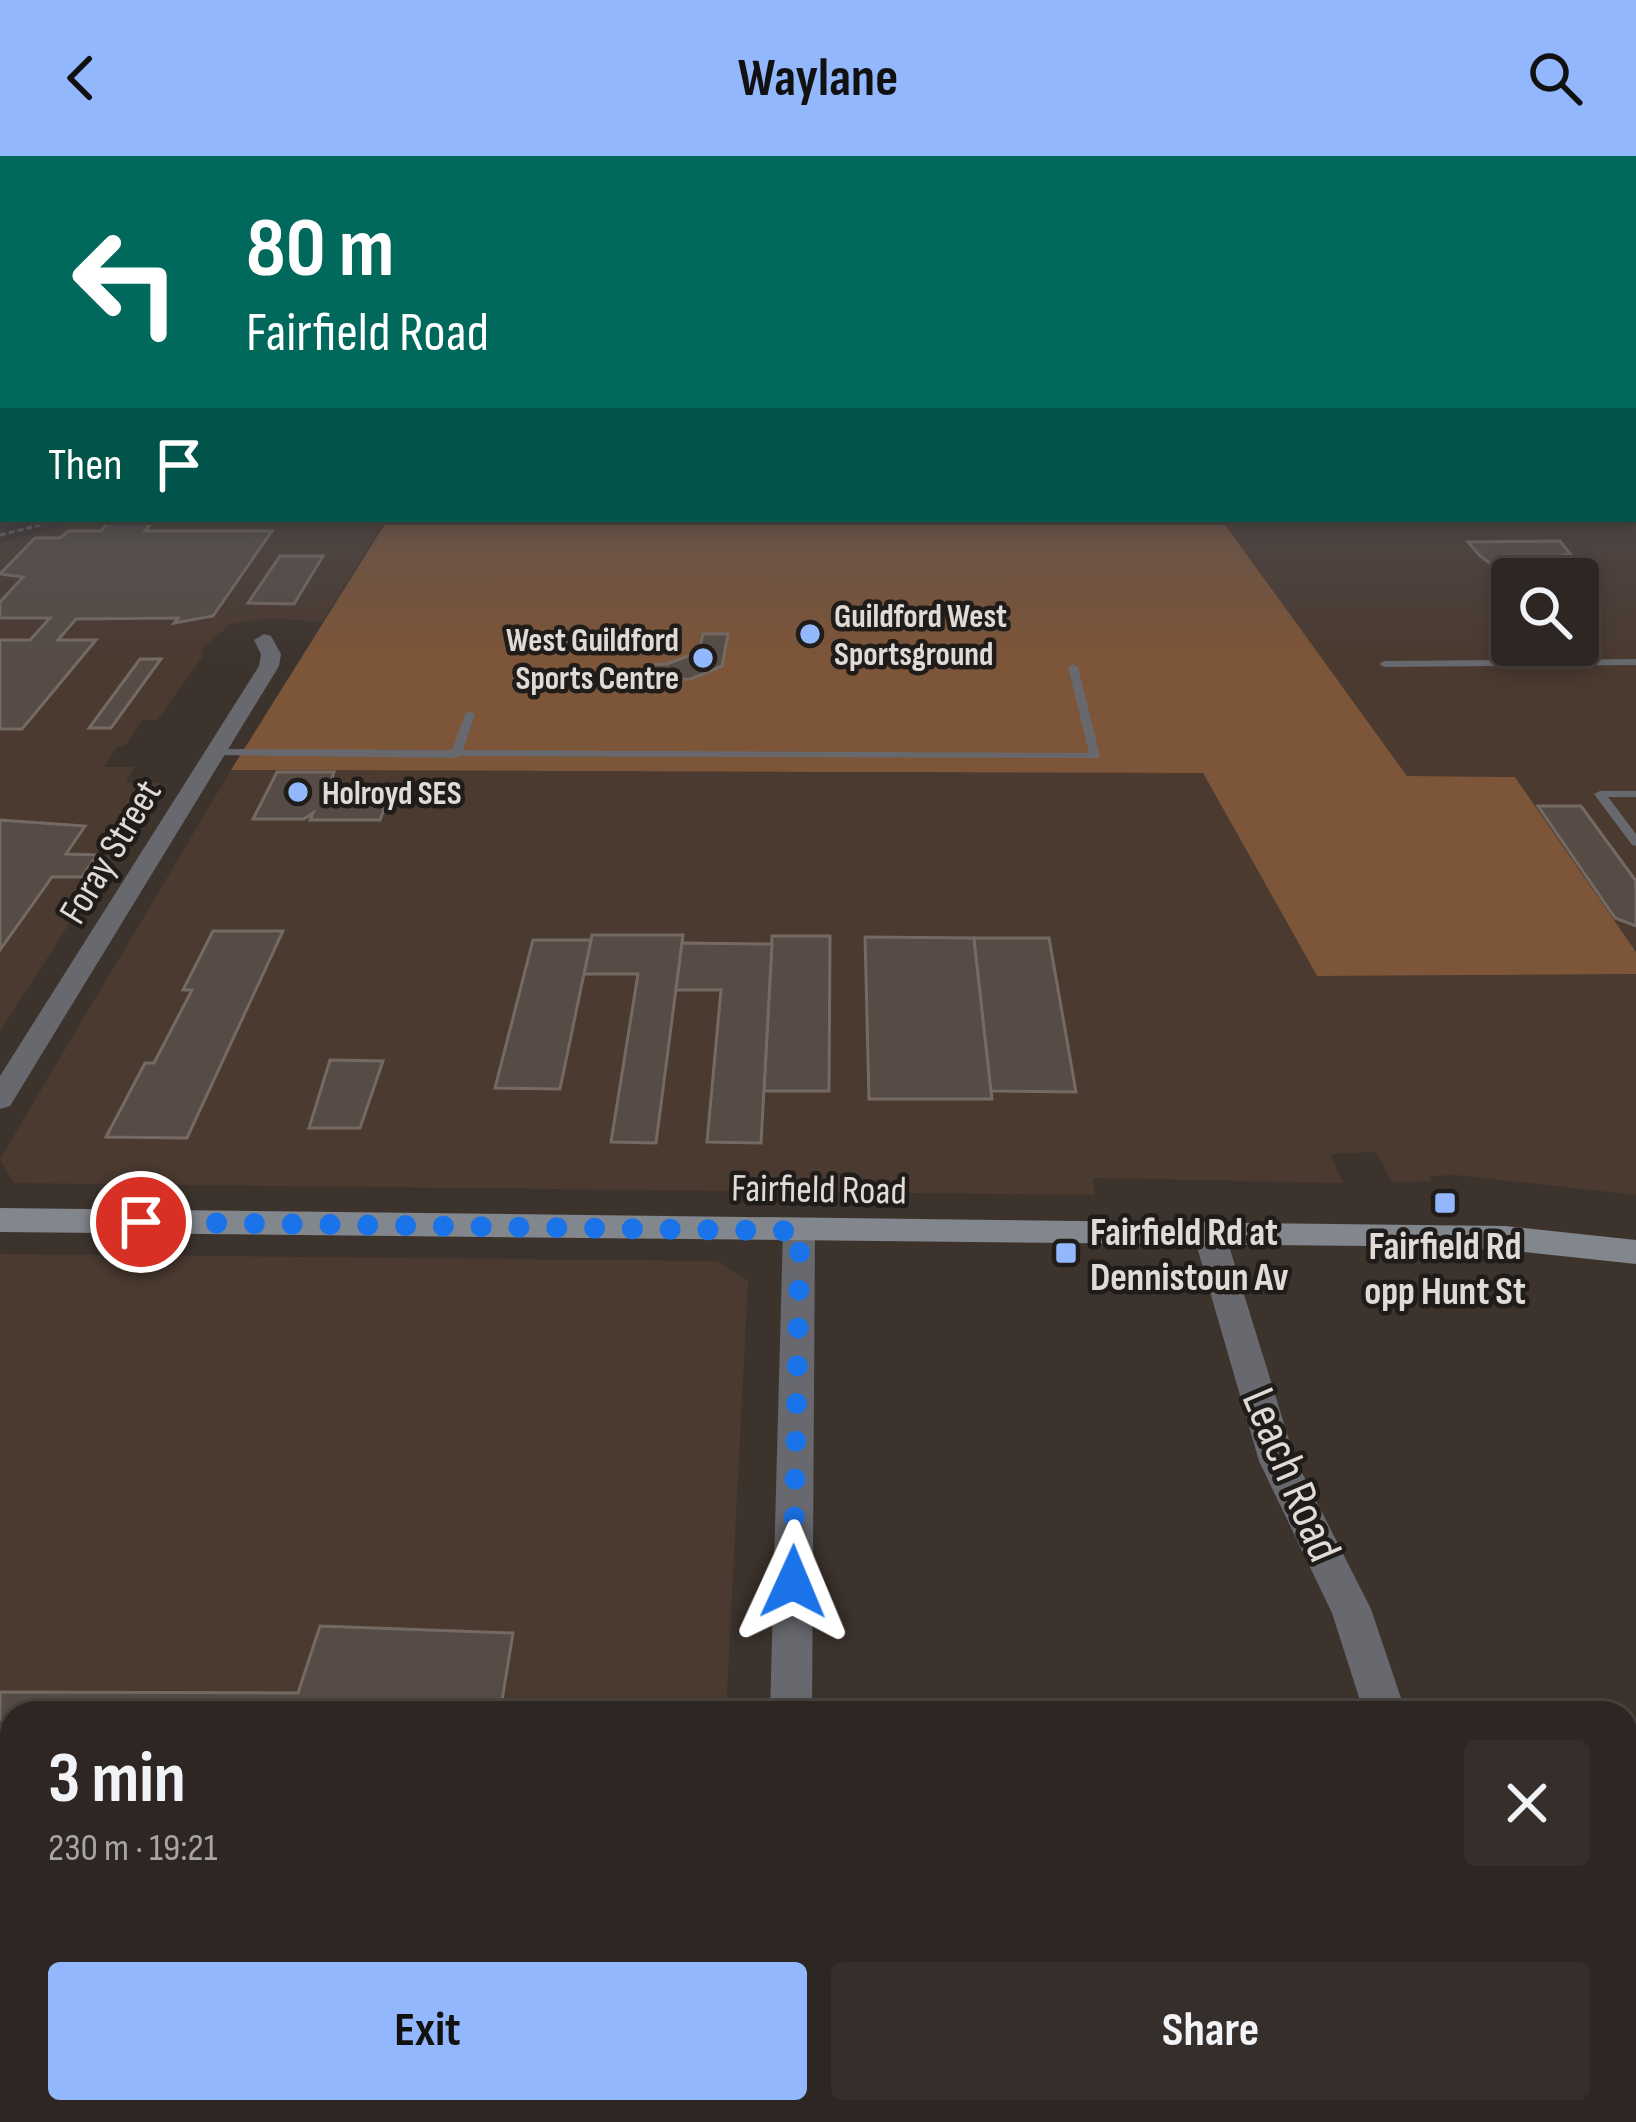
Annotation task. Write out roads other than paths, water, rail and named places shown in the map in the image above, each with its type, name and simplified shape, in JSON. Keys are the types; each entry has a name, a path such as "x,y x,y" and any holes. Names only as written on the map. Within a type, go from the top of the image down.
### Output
{"main road":[{"name":"Fairfield Road","path":"0,1220 1505,1238 1636,1252"}],"street":[{"name":"Foray Street","path":"0,1099 269,665 271,654 264,640"},
{"path":"791,1701 800,1231"},
{"name":"Leach Road","path":"1209,1233 1277,1461 1351,1609 1381,1701"}],"lane":[{"path":"1384,664 1636,662"},
{"path":"213,752 1095,756 1073,667"},
{"path":"456,755 470,714"},
{"path":"1636,794 1600,794 1636,842"}],"place":[{"name":"Guildford West Sportsground","path":"810,634"},
{"name":"West Guildford Sports Centre","path":"703,658"},
{"name":"Holroyd SES","path":"298,792"},
{"name":"Fairfield Rd opp Hunt St","path":"1445,1203"},
{"name":"Fairfield Rd at Dennistoun Av","path":"1066,1253"}]}
